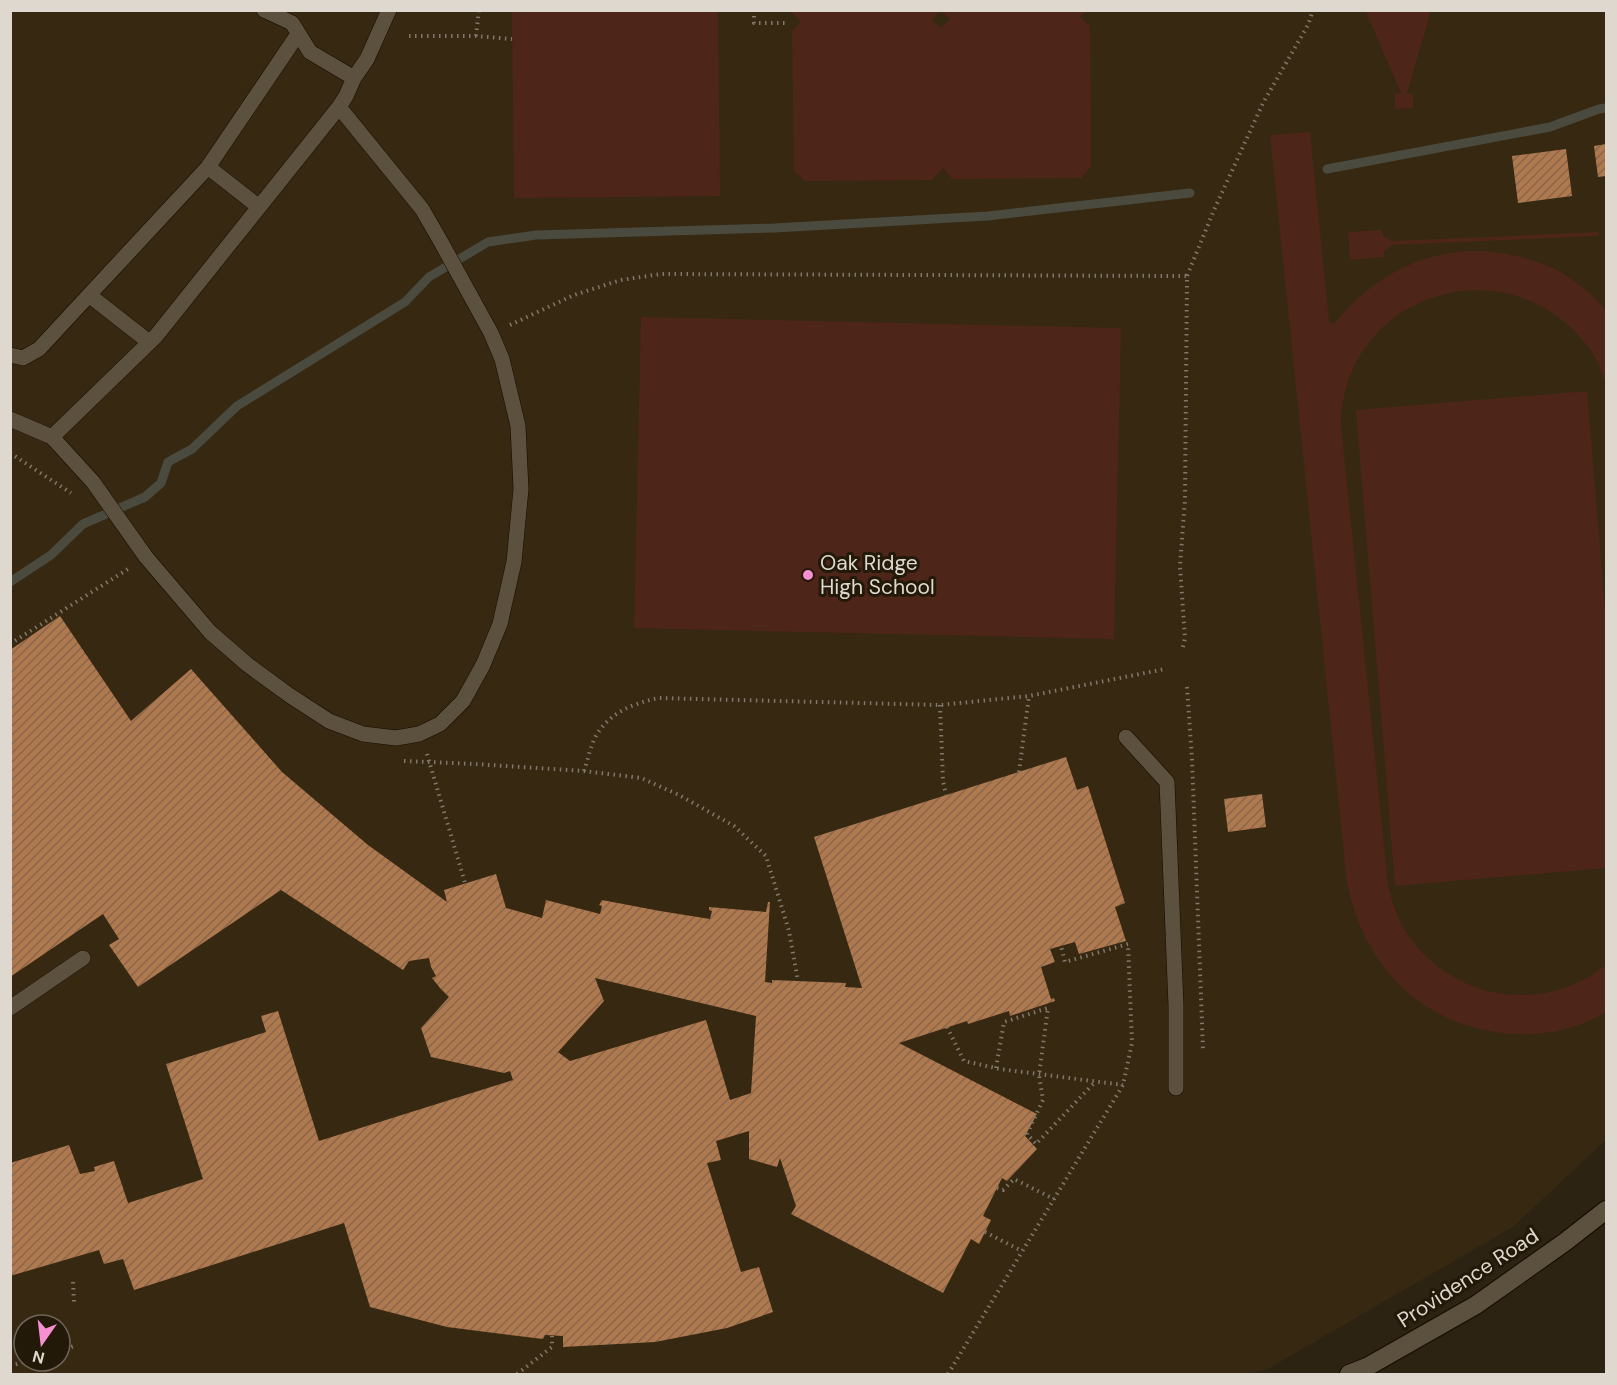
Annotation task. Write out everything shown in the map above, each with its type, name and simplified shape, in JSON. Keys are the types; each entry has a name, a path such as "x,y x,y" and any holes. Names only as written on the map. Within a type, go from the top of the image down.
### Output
{"street":[{"name":"Providence Road","path":"1349,1374 1369,1371 1476,1305 1606,1210"}],"lane":[{"path":"264,10 292,23 310,52 354,78"},
{"path":"52,437 156,336 339,107 367,59 389,10"},
{"path":"16,356 39,349 208,167 298,34"},
{"path":"10,419 52,437 93,482 146,557 210,632 289,695 329,721 363,734 396,738 419,734 440,724 463,701 483,665 500,624 514,562 521,489 518,426 502,359 491,333 441,242 422,209 339,107"},
{"path":"208,167 259,207"},
{"path":"89,295 149,342"},
{"path":"1126,736 1167,782 1176,1006 1176,1088"},
{"path":"10,1008 83,958"}],"path":[{"path":"476,36 478,10"},
{"path":"754,10 754,23 787,23"},
{"path":"1184,647 1180,566 1185,499 1187,276 1214,210 1263,103 1308,25 1314,10"},
{"path":"409,36 476,36 513,39"},
{"path":"491,333 574,295 621,280 661,274 1187,276"},
{"path":"10,453 74,495"},
{"path":"10,644 146,557"},
{"path":"584,771 597,735 614,716 632,704 658,698 940,705 1029,696 1165,669"},
{"path":"1187,687 1192,759 1203,1050"},
{"path":"1019,772 1029,696"},
{"path":"940,705 943,781 946,795"},
{"path":"419,734 430,762 465,883"},
{"path":"430,762 584,771 641,778 679,795 734,826 766,856 789,931 798,981"},
{"path":"948,1374 1123,1085 1132,1043 1128,944 1065,962 1061,946"},
{"path":"996,1068 1004,1022 1047,1008 1039,1075 1043,1100 1027,1134 1036,1144 1095,1082"},
{"path":"947,1027 964,1061 1039,1075 1123,1085"},
{"path":"998,1188 1003,1190 1014,1179 1054,1199"},
{"path":"985,1232 1022,1251"},
{"path":"73,1282 74,1302"},
{"path":"517,1374 552,1347 552,1336"},
{"path":"72,1346 76,1345"}],"shaded area":[{"name":"Oak Ridge High School","path":"10,11 1606,11 1606,1140 1513,1227 1268,1369 1248,1374 11,1374"},
{"path":"512,11 718,11 720,196 514,198"},
{"path":"792,11 940,11 932,20 941,28 950,19 941,11 1087,11 1080,17 1090,26 1091,167 1081,178 952,179 943,168 932,180 805,181 794,171 792,31 801,22"},
{"path":"1431,11 1407,93 1413,94 1413,108 1395,109 1395,94 1401,93 1366,12"},
{"path":"1310,132 1329,321 1332,324 1374,285 1397,271 1421,260 1472,251 1499,253 1553,268 1581,286 1606,310 1606,385 1592,352 1556,315 1517,296 1476,290 1436,296 1400,314 1369,342 1349,379 1341,425 1388,885 1395,909 1406,932 1425,955 1447,973 1472,986 1499,993 1527,995 1554,991 1581,981 1606,965 1606,1012 1567,1029 1539,1034 1510,1034 1467,1025 1441,1015 1417,1000 1397,982 1380,961 1366,938 1355,911 1347,883 1270,135"},
{"path":"1382,230 1383,236 1392,241 1598,232 1598,236 1392,245 1384,251 1384,257 1350,260 1348,232"},
{"path":"641,317 1121,328 1114,639 634,628"},
{"path":"1587,391 1606,622 1606,868 1395,886 1356,410"}],"building":[{"path":"1606,144 1606,176 1598,177 1594,146"},
{"path":"1566,149 1572,196 1518,203 1512,156"},
{"path":"60,616 131,721 191,669 282,772 368,845 447,902 444,890 496,874 506,908 542,918 546,900 600,914 602,906 599,905 602,900 710,919 712,911 709,907 766,912 768,902 770,902 765,982 772,983 772,980 846,983 845,987 862,988 814,837 1066,757 1077,790 1088,786 1125,903 1115,907 1126,941 1079,954 1075,942 1050,949 1055,962 1041,967 1051,999 1054,998 1055,1001 1010,1016 1009,1011 968,1024 967,1021 899,1043 1037,1114 1025,1136 1037,1149 1007,1181 1002,1178 983,1216 991,1220 979,1244 971,1239 943,1293 791,1214 796,1206 780,1158 777,1167 749,1159 749,1131 716,1141 721,1160 707,1163 741,1272 759,1267 773,1312 727,1328 655,1342 563,1347 563,1336 545,1335 543,1339 447,1327 370,1307 344,1223 134,1290 123,1259 104,1264 99,1250 10,1276 10,1163 69,1145 80,1174 95,1171 94,1167 114,1161 128,1203 203,1179 166,1064 266,1032 261,1016 278,1011 319,1141 513,1080 510,1071 504,1073 431,1057 421,1028 449,997 432,978 436,976 429,958 409,961 403,970 281,890 138,987 109,945 119,939 103,914 10,977 10,650","holes":["595,978 756,1016 751,1093 730,1100 706,1020 570,1061 558,1052 604,1001"]},
{"path":"1262,794 1266,827 1228,832 1224,799"}],"waterway":[{"path":"1327,169 1550,127 1606,108"},
{"path":"10,582 51,555 83,524 145,497 161,483 168,462 192,449 237,406 405,302 429,277 488,242 536,235 774,228 988,216 1190,193"}],"place":[{"name":"Oak Ridge High School","path":"808,575"}]}
